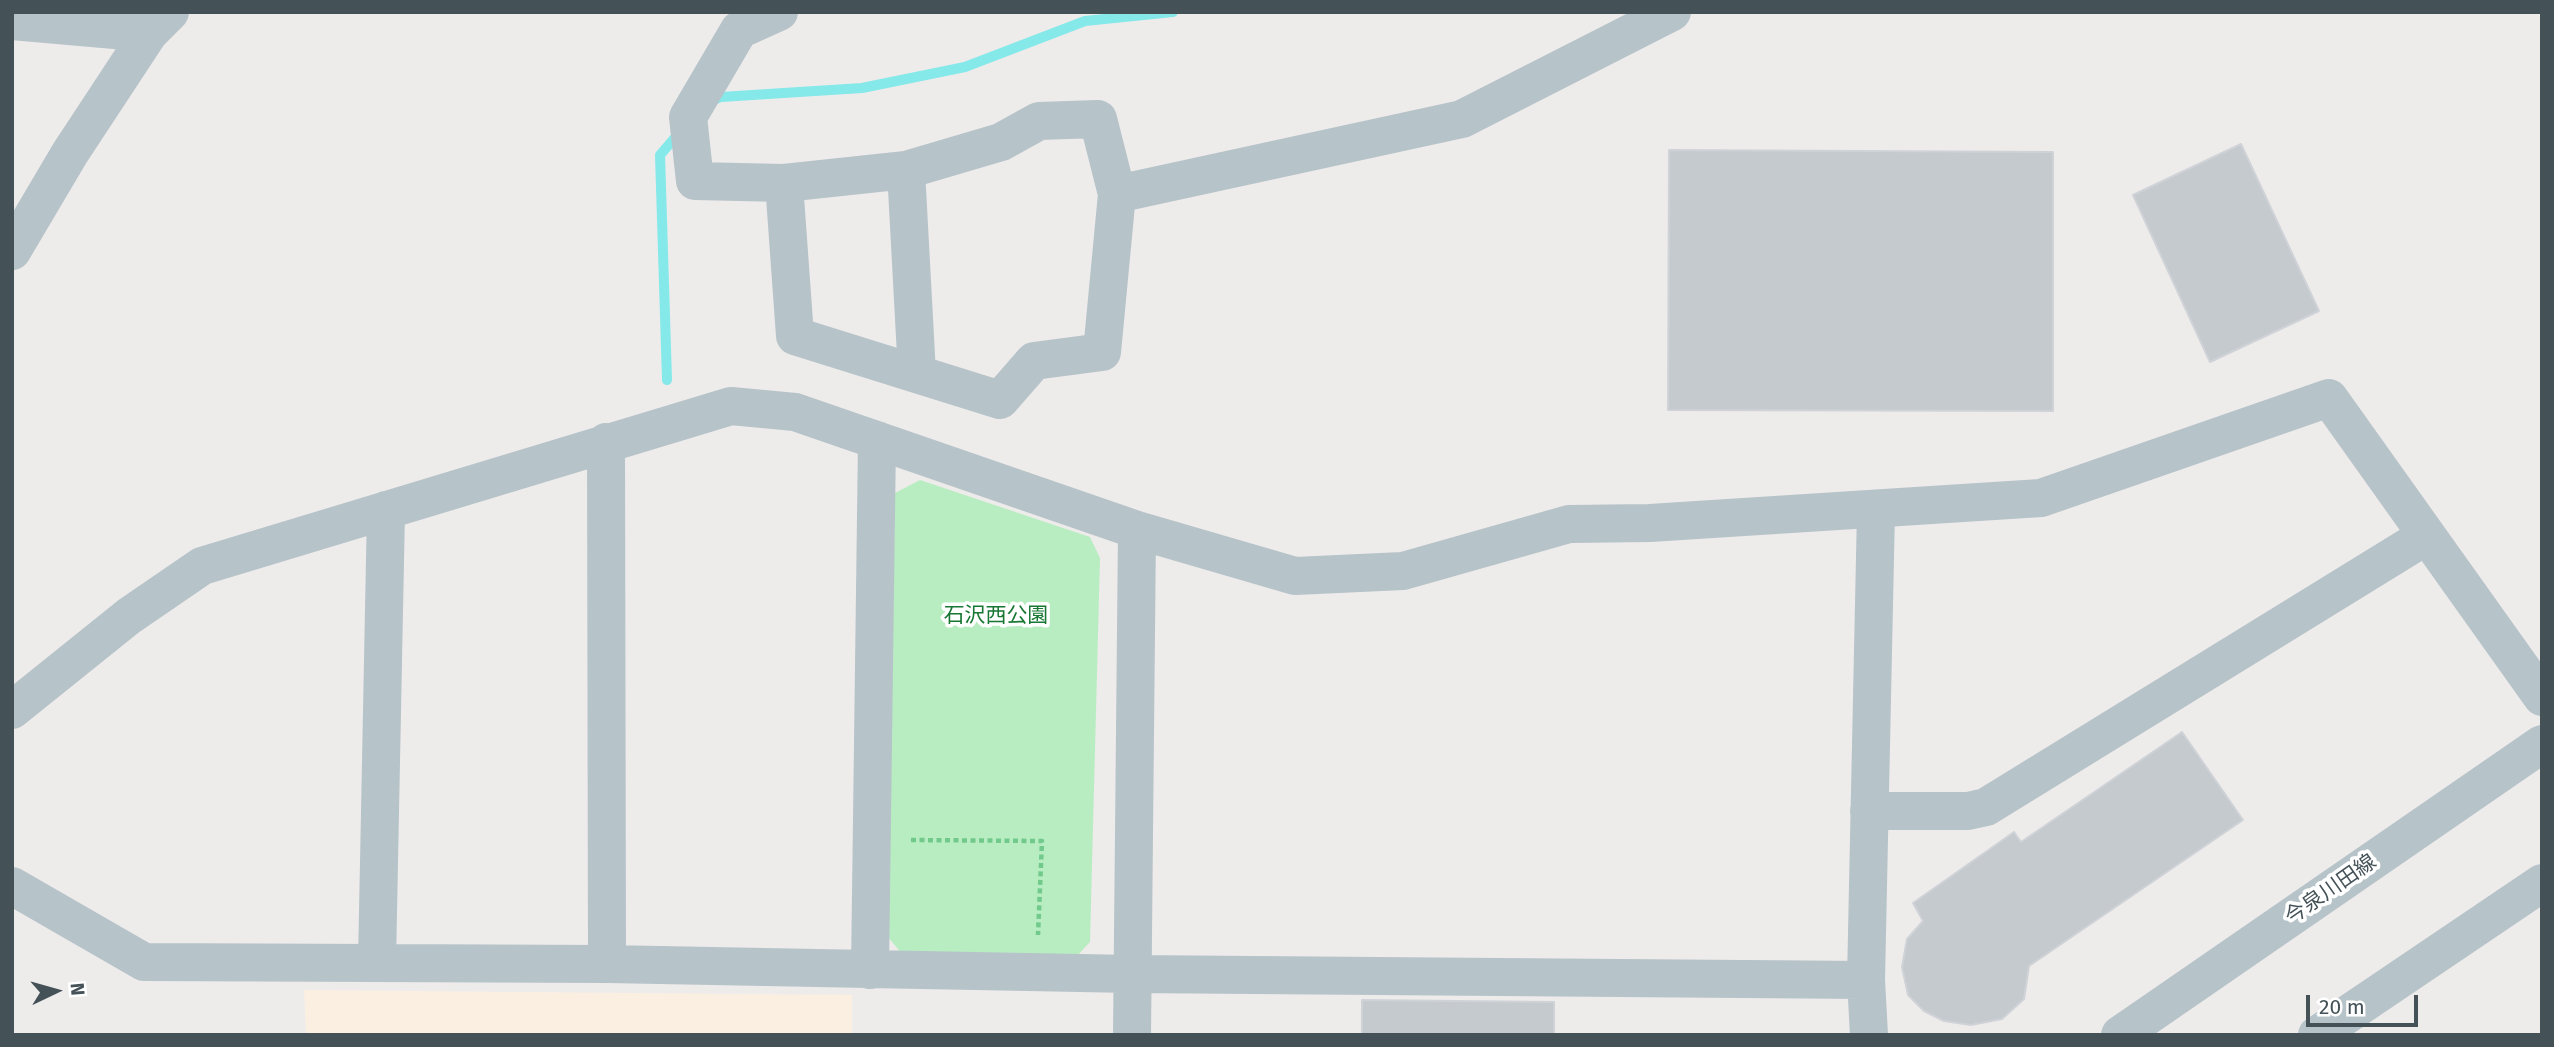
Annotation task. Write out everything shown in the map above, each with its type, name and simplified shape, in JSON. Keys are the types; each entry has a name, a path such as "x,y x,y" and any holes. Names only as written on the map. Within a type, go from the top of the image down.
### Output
{"street":[{"path":"779,12 739,30 688,117 695,181 785,183 906,170 1000,142 1040,121 1098,119 1117,194 1102,352 1034,361 1000,400 795,336 785,183"},
{"path":"1117,194 1462,119 1672,12"},
{"path":"12,21 160,23"},
{"path":"12,251 70,153 160,23"},
{"path":"906,170 917,374"},
{"path":"12,710 129,616 202,566 606,442 731,407 795,412 1137,530 1295,576 1403,571 1569,524 1650,523 2041,498 2329,398 2542,697"},
{"path":"870,970 877,440"},
{"path":"606,442 607,964"},
{"path":"377,963 386,510"},
{"path":"1869,1035 1866,980 1876,510"},
{"path":"1132,1035 1137,530"},
{"path":"1869,811 1968,811 1986,807 2426,536"},
{"name":"今泉川田線","path":"2120,1035 2542,744"},
{"path":"2316,1035 2542,883"},
{"path":"12,886 144,962 607,964 1132,974 1866,980"}],"path":[{"path":"871,839 1042,841 1038,944"}],"shaded area":[{"path":"304,990 852,995 852,1035 306,1035"}],"green space":[{"name":"石沢西公園","path":"920,480 1090,537 1100,558 1090,942 1075,958 902,954 888,937 895,493"}],"building":[{"path":"2241,144 2319,311 2210,362 2133,195"},
{"path":"1669,150 2053,152 2053,411 1668,410"},
{"path":"2182,732 2243,820 2029,966 2024,999 2002,1019 1971,1025 1944,1021 1924,1011 1908,995 1902,967 1907,939 1923,921 1913,903 2014,832 2021,842"},
{"path":"1362,1000 1554,1002 1554,1035 1362,1035"}],"waterway":[{"path":"709,102 721,97 862,88 965,67 1085,21 1173,12"},
{"path":"667,380 660,155 679,133"}]}
